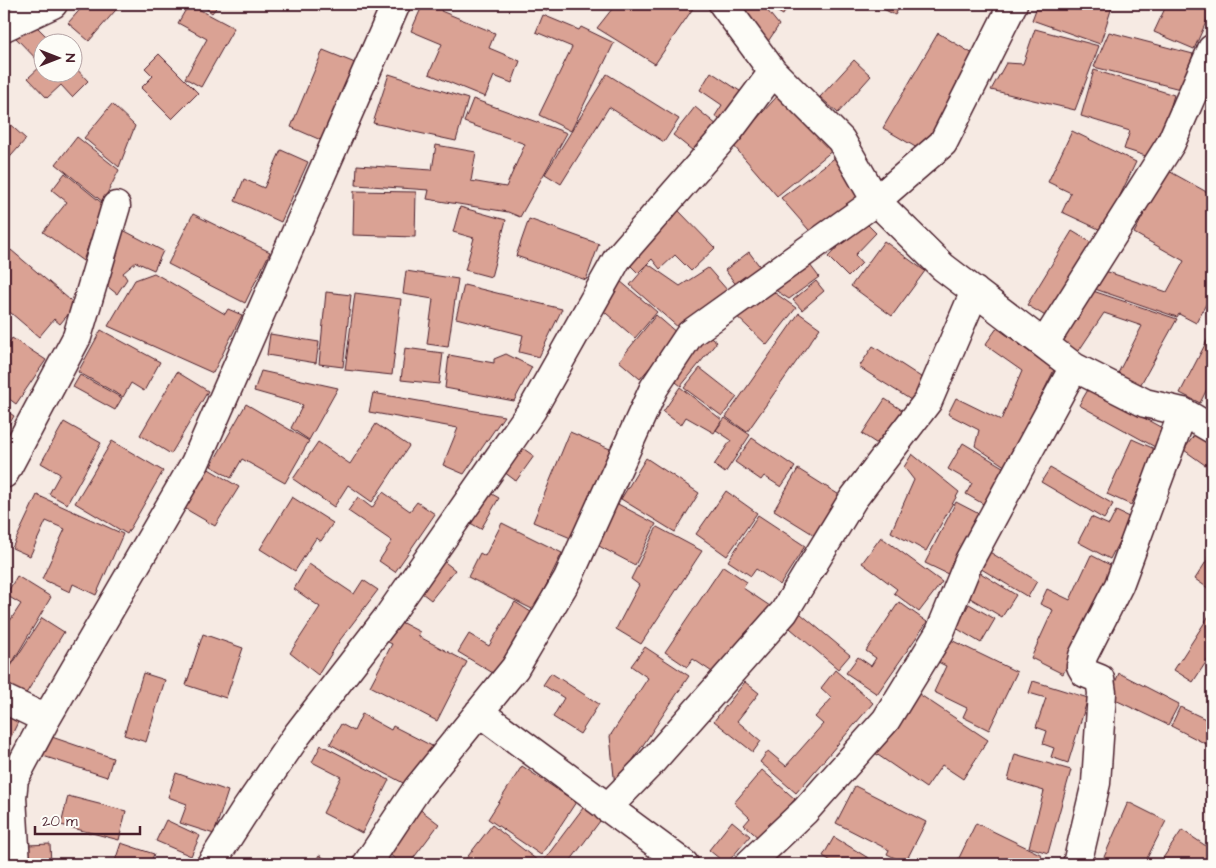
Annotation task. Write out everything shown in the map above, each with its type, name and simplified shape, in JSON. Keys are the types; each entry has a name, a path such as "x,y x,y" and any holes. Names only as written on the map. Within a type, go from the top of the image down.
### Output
{"street":[{"path":"4,27 53,4"},
{"path":"16,864 12,797 14,779 46,719 195,463 396,4"},
{"path":"723,4 773,72 841,140 876,200 943,267 1074,367 1145,403 1183,412 1212,428"},
{"path":"367,864 417,789 515,668 568,578 654,388 690,334 876,200 943,143 1013,4"},
{"path":"1044,344 1171,143 1212,49"},
{"path":"212,864 243,814 297,735 388,617 532,410 617,259 729,131 773,72"},
{"path":"4,474 77,337 116,206"},
{"path":"607,808 648,766 784,612 853,499 928,401 975,291"},
{"path":"749,864 805,811 886,720 940,632 969,561 1074,367"},
{"path":"1077,864 1096,783 1102,692 1100,679 1085,673 1080,666 1083,656 1119,585 1183,412"},
{"path":"4,699 46,719"},
{"path":"479,712 684,864"}],"building":[{"path":"4,4 35,4 4,21"},
{"path":"85,4 121,4 89,41 82,35 82,32 78,32 68,23"},
{"path":"189,4 234,28 201,87 185,78 207,39 178,23"},
{"path":"200,4 219,4 212,13"},
{"path":"346,4 360,4 358,9"},
{"path":"423,4 444,4 441,11 495,33 489,48 520,61 512,83 494,76 485,97 429,74 442,44 411,31"},
{"path":"527,4 549,4 547,11"},
{"path":"616,4 696,4 655,64 597,28"},
{"path":"731,4 762,4 779,25 765,46"},
{"path":"764,4 789,4 783,15"},
{"path":"874,4 901,4 895,15"},
{"path":"1038,4 1113,4 1100,44 1032,20"},
{"path":"1167,4 1212,4 1212,9 1194,49 1154,32"},
{"path":"543,15 579,30 581,27 614,43 571,131 539,115 572,47 536,32"},
{"path":"31,21 42,32 32,32 32,55 15,37"},
{"path":"1035,29 1099,46 1075,110 991,90 1006,63 1023,64"},
{"path":"1109,32 1193,54 1184,90 1094,67"},
{"path":"938,33 978,57 924,152 883,128"},
{"path":"323,50 355,63 323,141 291,127"},
{"path":"159,54 198,93 172,119 141,88 153,76 145,68"},
{"path":"854,60 871,76 838,113 820,97"},
{"path":"1094,70 1174,95 1155,159 1124,149 1130,131 1081,116"},
{"path":"711,72 749,97 729,126 715,116 722,105 700,90"},
{"path":"32,74 32,82 82,82 82,75 88,81 72,97 61,85 47,98 28,78"},
{"path":"389,74 468,99 456,141 373,123"},
{"path":"607,74 679,119 664,142 609,107 561,184 545,174"},
{"path":"782,91 833,150 777,196 733,145"},
{"path":"473,99 567,133 520,217 508,212 427,199 429,190 356,185 357,165 432,170 436,145 476,152 471,181 506,187 525,144 464,122"},
{"path":"112,104 135,126 119,167 84,138"},
{"path":"695,107 723,130 702,158 673,135"},
{"path":"4,119 26,139 4,164"},
{"path":"1072,131 1136,162 1103,231 1062,212 1071,193 1048,182"},
{"path":"77,137 119,170 103,202 56,164"},
{"path":"281,150 308,162 281,222 235,201 244,179 264,188"},
{"path":"840,154 870,196 815,237 781,198"},
{"path":"1167,170 1212,195 1212,293 1196,323 1179,314 1177,317 1092,288 1099,269 1167,292 1184,261 1134,233"},
{"path":"65,173 103,204 83,261 43,232 67,202 52,190"},
{"path":"354,191 416,192 415,237 353,235"},
{"path":"460,207 506,220 491,277 465,270 474,238 453,232"},
{"path":"677,209 715,248 691,271 675,255 660,269 652,259 638,273 625,260"},
{"path":"193,214 270,252 245,303 168,264"},
{"path":"529,219 599,244 586,280 516,256"},
{"path":"863,220 876,233 855,255 862,263 848,277 828,257"},
{"path":"123,230 163,251 154,270 136,262 123,273 127,279 117,294 107,286"},
{"path":"1072,231 1092,243 1047,317 1027,305"},
{"path":"884,241 925,271 892,316 851,286"},
{"path":"11,250 76,305 60,324 54,319 39,337 4,307 4,259"},
{"path":"749,252 761,268 737,286 725,270"},
{"path":"804,257 819,277 789,299 766,284"},
{"path":"648,264 680,286 708,268 728,291 680,329 630,285"},
{"path":"406,271 458,279 448,347 427,344 433,299 403,294"},
{"path":"154,273 225,314 228,309 242,315 213,373 108,326 135,280"},
{"path":"620,281 657,312 635,338 600,308"},
{"path":"816,281 824,291 802,310 793,300"},
{"path":"464,285 562,309 539,357 519,352 523,335 456,318"},
{"path":"764,285 796,308 767,345 732,312"},
{"path":"1084,288 1177,319 1137,391 1115,379 1142,326 1104,313 1076,355 1052,338"},
{"path":"326,292 351,295 343,367 319,364"},
{"path":"355,293 401,299 392,375 345,370"},
{"path":"799,313 820,328 747,432 726,417"},
{"path":"656,315 678,334 640,379 619,361"},
{"path":"997,328 1054,370 1006,467 975,446 979,430 948,414 956,398 1001,420 1022,371 985,345"},
{"path":"101,330 160,362 144,391 131,383 123,397 78,372"},
{"path":"703,331 717,342 681,386 667,375"},
{"path":"1212,331 1212,379 1200,403 1180,393"},
{"path":"270,334 319,342 316,363 267,355"},
{"path":"12,338 46,360 16,404 4,395 4,350"},
{"path":"873,346 924,379 911,400 859,367"},
{"path":"405,348 443,353 439,384 401,380"},
{"path":"506,354 532,367 514,401 445,388 449,355 494,363 494,359"},
{"path":"700,368 737,397 722,416 684,388"},
{"path":"261,371 338,388 309,440 291,428 303,405 254,391"},
{"path":"177,372 208,391 171,454 140,435"},
{"path":"80,375 122,398 115,410 73,387"},
{"path":"680,387 722,420 714,433 686,417 681,425 663,412"},
{"path":"1089,388 1164,429 1155,447 1079,405"},
{"path":"373,393 504,416 464,474 443,465 458,428 369,412"},
{"path":"885,399 905,412 882,447 862,434"},
{"path":"246,404 309,441 285,483 242,459 231,478 211,466"},
{"path":"4,409 14,416 4,433"},
{"path":"725,418 750,435 725,473 714,465 731,440 716,430"},
{"path":"64,422 101,443 67,504 49,494 60,474 41,463"},
{"path":"376,424 409,446 372,502 348,485 334,507 293,479 318,442 350,464"},
{"path":"1201,425 1212,433 1212,470 1184,450"},
{"path":"570,432 610,449 573,539 533,522"},
{"path":"752,438 795,467 781,487 764,476 761,480 735,462"},
{"path":"1132,439 1157,450 1131,505 1107,494"},
{"path":"112,441 163,471 127,534 75,503"},
{"path":"963,443 1006,469 985,505 966,494 972,483 948,469"},
{"path":"518,445 534,456 516,481 500,469"},
{"path":"912,454 959,492 926,551 891,532 914,480 904,467"},
{"path":"646,458 699,493 675,532 621,499"},
{"path":"207,468 239,487 215,526 184,508"},
{"path":"1050,468 1113,504 1104,519 1041,482"},
{"path":"798,469 841,496 816,536 774,510"},
{"path":"483,489 499,498 481,529 465,520"},
{"path":"726,491 757,513 727,556 696,534"},
{"path":"383,492 410,511 417,502 435,514 395,572 379,561 392,541 348,511 358,497 372,508"},
{"path":"37,495 123,534 96,595 73,584 70,592 42,579 65,529 46,521 30,556 12,548"},
{"path":"292,497 333,523 321,541 316,538 295,571 260,549"},
{"path":"956,502 981,515 950,575 925,563"},
{"path":"616,503 656,524 635,565 595,544"},
{"path":"1116,511 1131,518 1110,559 1078,542 1091,517 1109,525"},
{"path":"758,515 805,546 780,585 756,569 751,576 728,561"},
{"path":"502,523 562,553 534,610 468,577 480,553 485,556"},
{"path":"657,527 702,551 641,644 616,629 639,585 631,579"},
{"path":"881,537 942,582 919,612 894,593 897,589 862,563"},
{"path":"988,551 1037,581 1028,597 978,567"},
{"path":"1091,555 1114,567 1063,674 1031,658 1053,610 1040,604 1047,589 1070,600"},
{"path":"1209,557 1212,559 1212,591 1195,579"},
{"path":"441,559 455,570 431,600 418,590"},
{"path":"309,564 354,594 363,580 378,590 340,640 318,675 290,653 320,607 294,589"},
{"path":"723,566 747,582 743,588 770,606 721,678 693,659 687,667 665,652"},
{"path":"974,569 1016,595 1002,617 960,592"},
{"path":"17,576 51,597 11,665 4,660 4,630 21,604 6,595"},
{"path":"515,602 534,614 498,676 458,652 469,634 489,646"},
{"path":"899,602 927,622 877,694 846,673 858,657 871,666 876,658 866,651"},
{"path":"969,604 995,619 981,643 956,628"},
{"path":"795,609 850,655 838,669 784,623"},
{"path":"1212,611 1212,653 1193,682 1174,670"},
{"path":"42,618 64,632 22,700 4,688 4,677"},
{"path":"397,620 420,632 418,636 467,662 437,721 370,686 392,644 386,641"},
{"path":"203,634 243,648 226,698 186,685"},
{"path":"947,638 1017,672 989,730 963,717 967,708 934,692 946,666 936,661"},
{"path":"645,647 689,676 615,787 610,736 648,678 631,666"},
{"path":"835,670 873,703 796,793 760,762 768,751 786,766 823,724 815,717 832,698 821,688"},
{"path":"143,673 165,680 146,742 124,735"},
{"path":"551,673 599,704 580,734 553,717 564,698 543,685"},
{"path":"1119,673 1179,704 1168,725 1109,697"},
{"path":"1033,681 1088,698 1068,763 1051,757 1054,748 1043,744 1047,731 1036,727 1046,698 1029,693"},
{"path":"745,682 759,693 737,721 761,741 753,752 714,721"},
{"path":"913,690 988,740 963,779 942,765 926,788 872,751"},
{"path":"1180,707 1212,722 1212,747 1171,726"},
{"path":"362,714 391,730 393,726 438,749 407,785 330,744 341,724 354,731"},
{"path":"4,715 18,722 4,751"},
{"path":"49,736 113,758 107,777 43,756"},
{"path":"321,745 389,780 362,833 323,813 341,777 312,762"},
{"path":"1015,754 1071,770 1048,853 1029,847 1044,791 1008,780"},
{"path":"522,766 576,802 541,855 488,819"},
{"path":"762,770 795,799 761,840 744,825 750,818 734,803"},
{"path":"176,773 228,791 214,834 180,823 187,804 168,797"},
{"path":"855,786 926,822 905,863 887,854 889,850 836,823"},
{"path":"68,796 126,811 119,840 61,825"},
{"path":"1128,802 1166,821 1144,864 1101,864"},
{"path":"586,804 603,817 568,864 549,864 544,860"},
{"path":"418,808 439,824 409,864 402,864 385,851"},
{"path":"166,820 200,836 191,856 156,841"},
{"path":"732,821 750,836 726,864 709,850"},
{"path":"976,823 1042,855 1038,864 956,864"},
{"path":"492,825 542,864 462,864"},
{"path":"1182,830 1212,850 1212,864 1159,864"},
{"path":"834,837 878,864 829,864 831,861 823,856"},
{"path":"121,843 154,854 150,864 114,864"},
{"path":"50,844 51,864 29,864 28,845"},
{"path":"319,855 334,864 314,864"},
{"path":"655,859 661,864 651,864"}]}
